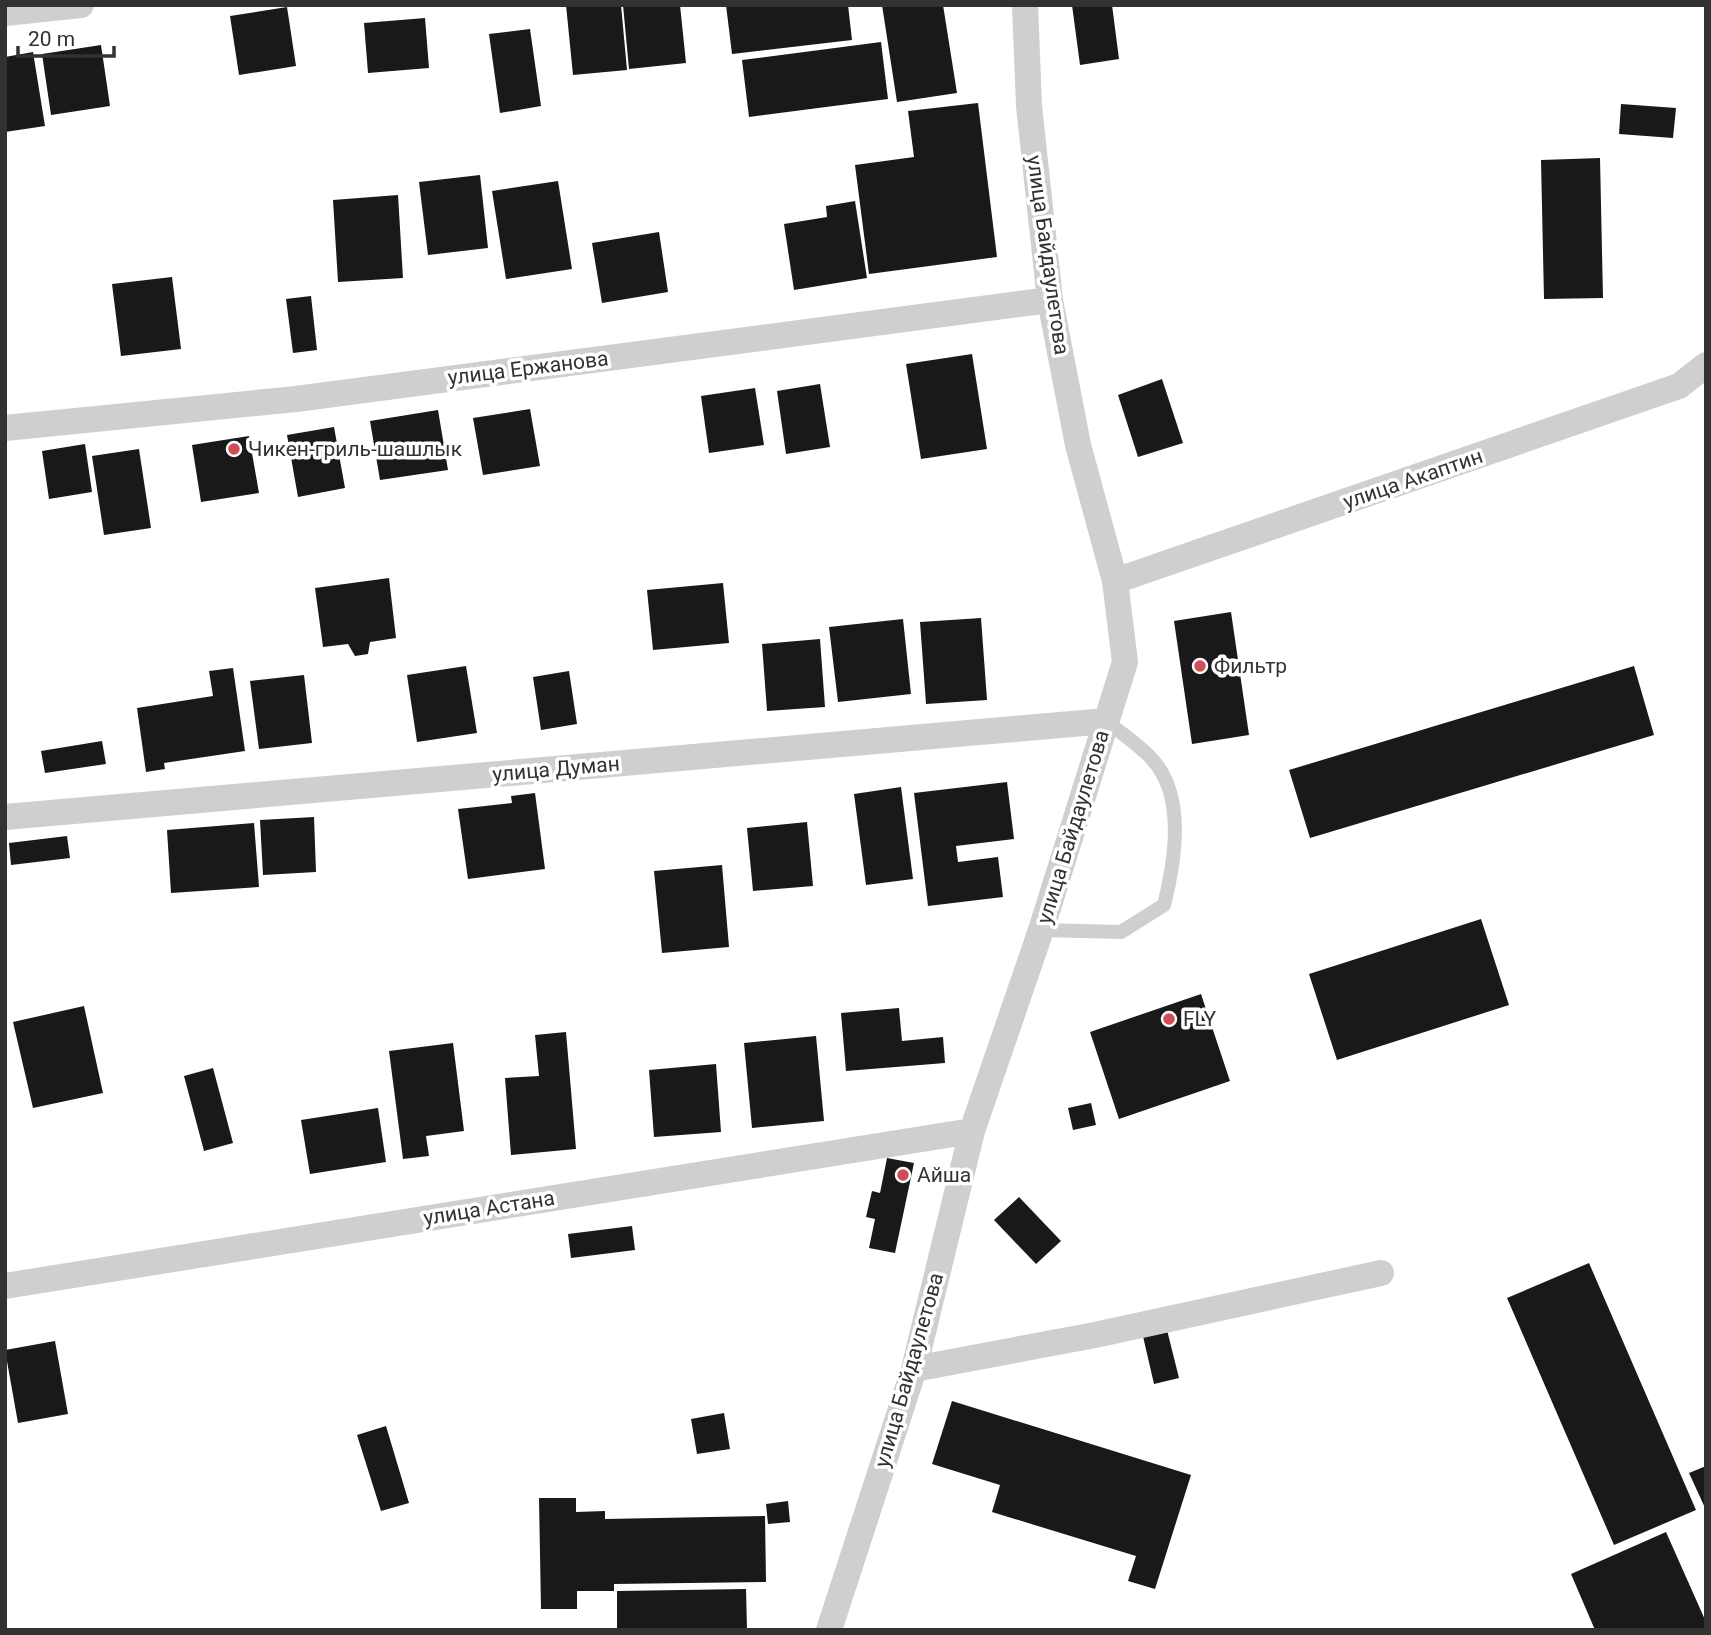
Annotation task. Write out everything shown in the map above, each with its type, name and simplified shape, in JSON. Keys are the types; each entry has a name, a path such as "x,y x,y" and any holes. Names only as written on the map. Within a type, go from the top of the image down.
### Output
{"street":[{"path":"5,13 81,5"},
{"name":"улица Байдаулетова","path":"829,1630 914,1369 972,1131 1041,930 1125,662 1115,581 1078,445 1050,300 1029,106 1026,5"},
{"name":"улица Ержанова","path":"5,428 296,399 1050,300"},
{"name":"улица Акаптин","path":"1115,581 1679,386 1706,365"},
{"name":"улица Думан","path":"5,817 1106,720"},
{"name":"улица Астана","path":"5,1286 972,1131"},
{"path":"914,1369 1095,1335 1381,1273"}],"lane":[{"path":"1041,930 1121,932 1164,905 1172,872 1173,799 1153,760 1106,720"}],"building":[{"path":"566,5 621,5 627,70 573,75"},
{"path":"623,5 680,5 686,63 629,69"},
{"path":"726,5 848,5 852,40 732,54"},
{"path":"882,5 943,5 957,93 897,102"},
{"path":"1072,5 1112,5 1119,59 1080,65"},
{"path":"287,7 296,66 239,75 230,16"},
{"path":"425,18 429,68 368,73 364,23"},
{"path":"530,29 541,106 500,113 489,34"},
{"path":"881,42 888,99 749,117 742,60"},
{"path":"101,45 110,106 51,115 42,54"},
{"path":"33,52 45,126 5,132 5,57"},
{"path":"978,103 997,257 869,274 855,165 914,157 908,111"},
{"path":"1621,104 1676,108 1673,138 1619,134"},
{"path":"1600,158 1603,298 1544,299 1541,160"},
{"path":"480,175 488,248 428,255 419,182"},
{"path":"558,181 572,269 506,279 492,191"},
{"path":"398,195 403,278 338,282 333,200"},
{"path":"855,201 867,278 794,290 784,224 827,217 826,206"},
{"path":"659,232 668,292 602,303 592,243"},
{"path":"172,277 181,349 121,356 112,284"},
{"path":"311,296 317,350 293,353 286,299"},
{"path":"972,354 987,449 921,459 906,364"},
{"path":"1162,379 1183,443 1138,457 1118,395"},
{"path":"820,384 830,447 786,454 777,391"},
{"path":"755,388 764,445 709,453 701,396"},
{"path":"530,409 540,466 483,475 473,418"},
{"path":"438,410 448,470 380,480 370,421"},
{"path":"334,427 345,488 298,497 287,435"},
{"path":"249,436 259,493 201,502 192,445"},
{"path":"85,444 92,492 49,499 42,451"},
{"path":"139,449 151,528 104,535 92,456"},
{"path":"389,578 396,638 370,642 368,654 355,656 348,644 323,647 315,588"},
{"path":"723,583 729,643 653,650 647,590"},
{"path":"1231,612 1249,735 1192,744 1174,621"},
{"path":"981,618 987,700 926,704 920,622"},
{"path":"903,619 911,694 838,702 829,627"},
{"path":"820,639 825,707 767,711 762,644"},
{"path":"466,666 477,733 417,742 407,675"},
{"path":"1634,666 1654,735 1310,838 1289,770"},
{"path":"233,668 245,751 164,763 165,769 146,772 137,708 213,696 209,671"},
{"path":"569,671 577,724 541,730 533,677"},
{"path":"304,675 312,743 259,749 250,681"},
{"path":"102,741 106,764 45,773 41,751"},
{"path":"1007,782 1014,839 956,846 958,862 998,857 1003,897 928,906 914,793"},
{"path":"901,787 913,879 866,885 854,794"},
{"path":"535,793 545,869 468,879 458,809 512,803 511,796"},
{"path":"314,817 316,872 263,875 260,820"},
{"path":"807,822 813,886 753,891 747,828"},
{"path":"254,823 259,887 171,893 167,830"},
{"path":"67,836 70,858 11,865 9,843"},
{"path":"722,865 729,947 662,953 654,871"},
{"path":"1481,919 1509,1005 1337,1060 1309,974"},
{"path":"1201,994 1230,1081 1119,1119 1090,1032"},
{"path":"84,1006 103,1093 33,1108 13,1022"},
{"path":"899,1008 902,1041 943,1037 945,1063 846,1071 841,1013"},
{"path":"566,1032 576,1149 511,1155 505,1078 539,1076 535,1035"},
{"path":"816,1036 824,1121 752,1128 744,1043"},
{"path":"453,1043 464,1131 426,1136 429,1156 403,1159 389,1051"},
{"path":"716,1064 721,1132 654,1137 649,1070"},
{"path":"213,1068 233,1143 204,1151 184,1076"},
{"path":"1091,1103 1096,1125 1073,1130 1068,1108"},
{"path":"378,1108 386,1162 310,1174 301,1120"},
{"path":"887,1158 914,1163 895,1253 869,1248 875,1219 866,1217 872,1191 880,1193"},
{"path":"1019,1197 1061,1241 1036,1264 994,1220"},
{"path":"632,1226 635,1250 571,1258 568,1234"},
{"path":"1589,1263 1696,1510 1614,1545 1507,1298"},
{"path":"1166,1326 1179,1378 1154,1384 1142,1332"},
{"path":"55,1341 68,1414 18,1423 5,1350"},
{"path":"952,1401 1191,1475 1155,1589 1128,1581 1136,1556 992,1512 1000,1485 932,1464"},
{"path":"724,1413 730,1449 697,1454 691,1419"},
{"path":"386,1426 409,1503 381,1511 357,1435"},
{"path":"1706,1466 1706,1510 1689,1473"},
{"path":"539,1498 576,1498 576,1512 605,1511 605,1519 765,1516 766,1582 614,1584 614,1591 577,1591 577,1609 541,1609"},
{"path":"788,1501 790,1522 768,1524 766,1504"},
{"path":"1666,1532 1706,1622 1706,1630 1595,1630 1571,1574"},
{"path":"746,1589 747,1630 617,1630 617,1591"}],"place":[{"name":"Чикен-гриль-шашлык","path":"234,449"},
{"name":"Фильтр","path":"1200,666"},
{"name":"FLY","path":"1169,1019"},
{"name":"Айша","path":"903,1175"}]}
